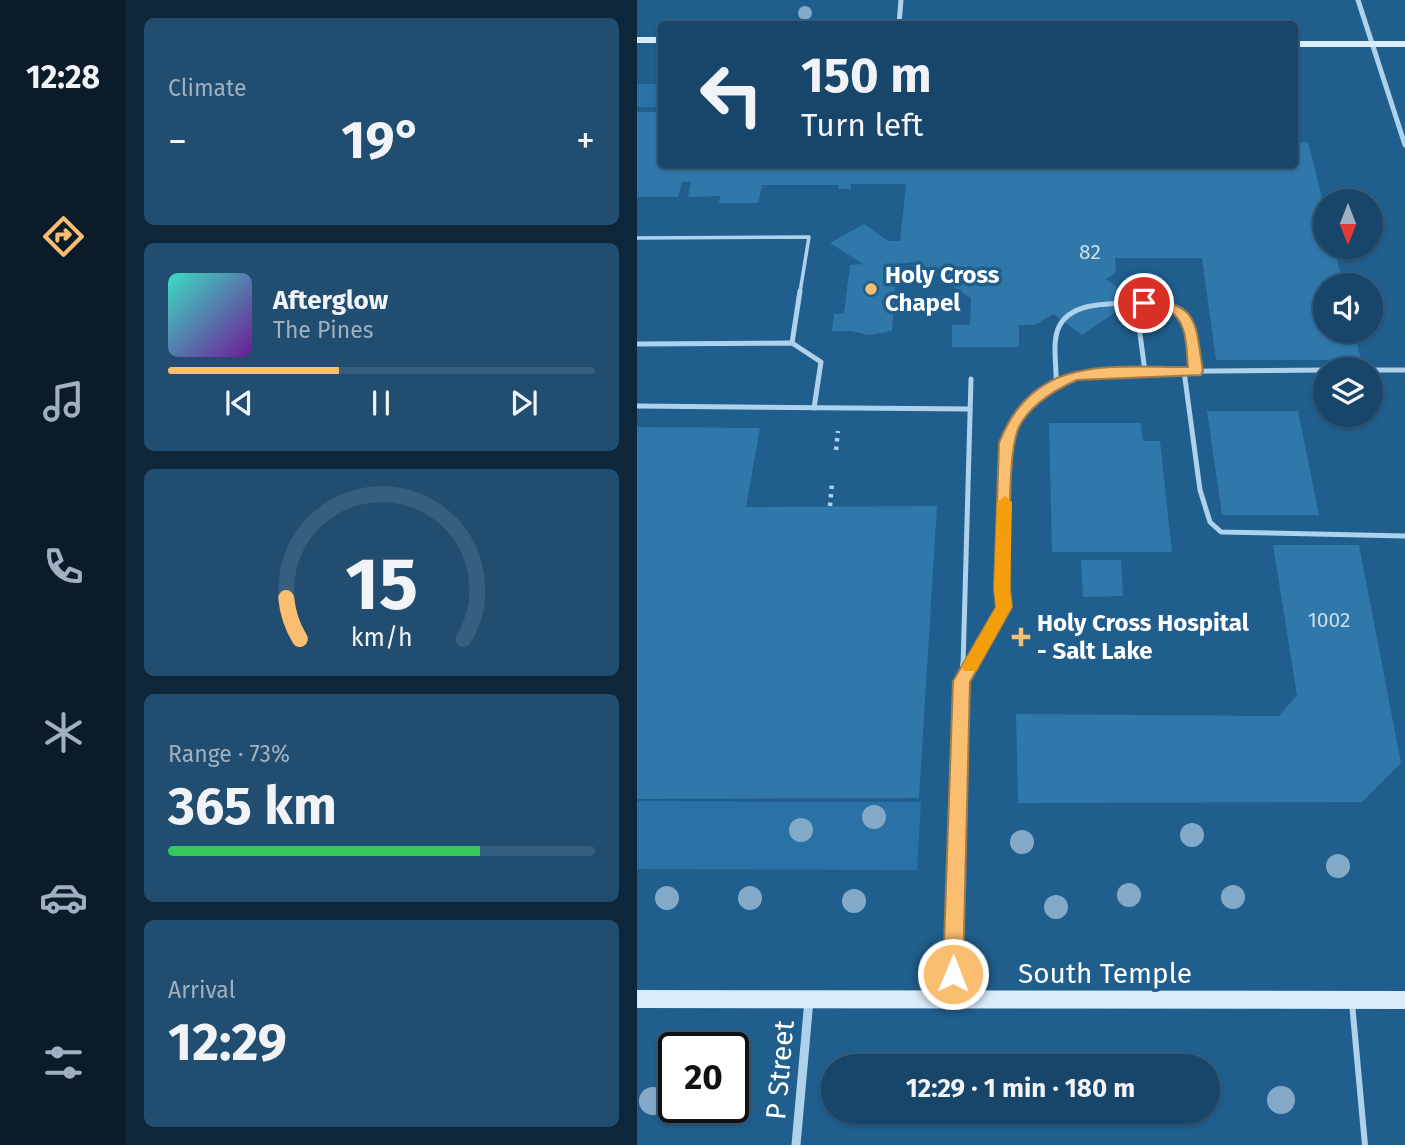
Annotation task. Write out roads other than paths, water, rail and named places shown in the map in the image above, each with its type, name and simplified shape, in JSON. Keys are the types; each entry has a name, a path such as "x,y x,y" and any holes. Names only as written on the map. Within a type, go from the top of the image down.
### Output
{"main road":[{"path":"637,40 658,40"},
{"path":"1298,44 1405,44"},
{"name":"South Temple","path":"637,999 1405,1000"}],"street":[{"path":"899,21 901,0"},
{"path":"1358,0 1405,145"},
{"name":"P Street","path":"796,1145 809,999"}],"lane":[{"path":"637,238 809,237 792,344"},
{"path":"1144,303 1137,311 1145,372"},
{"path":"1056,384 1058,329 1068,317 1080,310 1100,305 1168,305 1181,313 1189,326 1196,371"},
{"path":"637,344 792,344 821,362 814,408"},
{"path":"961,681 1004,607 1002,589 1006,443 1024,408 1056,384 1074,375 1313,370"},
{"path":"1383,370 1405,370"},
{"path":"1184,371 1200,490 1210,522 1221,532 1405,536"},
{"path":"953,999 971,379"},
{"path":"637,406 969,409"},
{"path":"1351,1000 1365,1145"}],"place":[{"name":"Holy Cross Chapel","path":"871,289"},
{"name":"Holy Cross Hospital - Salt Lake","path":"1021,637"}]}
